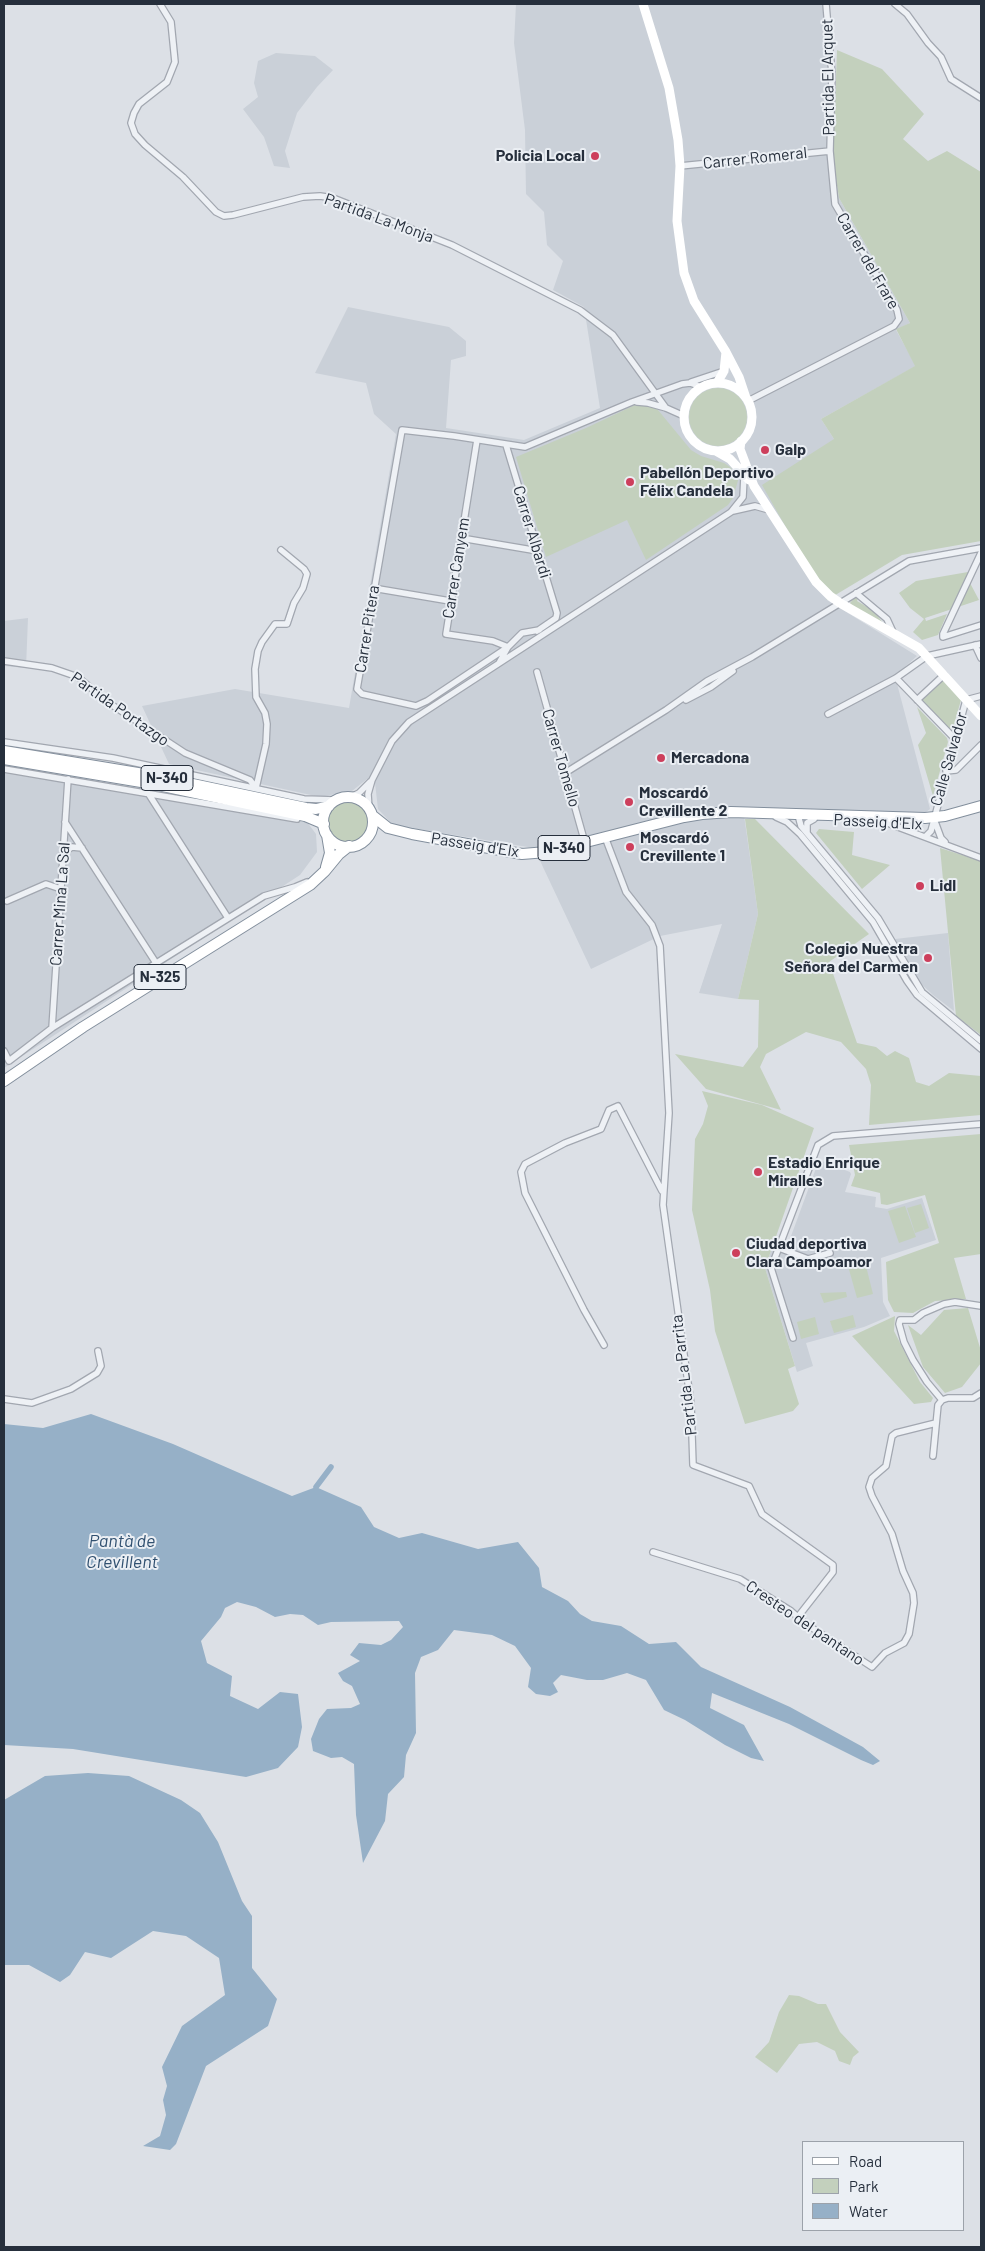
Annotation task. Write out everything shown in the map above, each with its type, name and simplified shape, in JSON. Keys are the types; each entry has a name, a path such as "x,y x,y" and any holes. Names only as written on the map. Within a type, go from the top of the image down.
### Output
{"highway":[{"name":"N-340","path":"4,751 150,775 306,808 316,809 351,797 358,799 388,828 412,834"},
{"name":"N-340","path":"4,759 153,784 306,816 325,829 336,843 349,846 364,841 369,835 388,832 412,834"},
{"path":"325,829 324,815 333,803"},
{"name":"Passeig d'Elx","path":"714,813 776,817 881,818 934,822 981,806"},
{"name":"Passeig d'Elx","path":"412,834 522,854 547,852 684,816 714,813 731,812 890,824 934,822 981,812"},
{"path":"369,835 371,813"},
{"name":"N-325","path":"318,877 329,858 325,829"},
{"name":"N-325","path":"4,1081 83,1027 298,892 318,877 338,854 349,846"}],"street":[{"name":"Partida La Monja","path":"160,4 171,22 175,53 172,72 160,89 139,104 131,123 135,134 183,177 216,212 233,215 303,197 320,196 333,198 452,245 540,288 580,310 613,335 666,408"},
{"name":"Partida El Arquet","path":"826,4 832,74 830,151"},
{"path":"894,4 910,18 941,57 951,79 974,91 981,98"},
{"path":"645,6 669,88 680,166 677,221 684,273 694,300 739,377 752,419 750,428 741,441 728,448 713,450"},
{"name":"Carrer Romeral","path":"680,166 830,151"},
{"name":"Carrer del Frare","path":"747,399 894,326 899,319 898,310 835,204 830,151"},
{"path":"717,383 724,370 726,352"},
{"path":"477,440 525,448 632,402 724,370"},
{"path":"690,383 702,386 717,383 733,387 747,399"},
{"path":"702,386 689,399 684,416 692,439 705,448 730,459 743,473 754,486 816,582 830,596 919,648 981,716"},
{"path":"632,402 648,403 684,416"},
{"name":"Carrer Pitera","path":"477,440 402,430 373,588 357,689 362,694 416,706 427,701 508,647"},
{"name":"Carrer Canyem","path":"477,440 446,634 493,641 508,647"},
{"path":"741,441 740,449 754,486"},
{"name":"Carrer Albardi","path":"506,445 557,613 556,618 537,630"},
{"path":"371,813 368,794 372,780 392,741 409,722 731,512 743,498 745,484 743,473"},
{"path":"755,506 762,498"},
{"path":"731,512 755,506 769,510"},
{"path":"461,538 538,551"},
{"path":"256,788 266,744 267,724 265,713 256,697 255,668 258,651 275,624 287,624 307,574 304,569 281,550"},
{"path":"565,773 666,710 711,687 752,657 909,561 980,550"},
{"path":"980,550 943,636 981,625"},
{"path":"373,588 450,601"},
{"path":"856,593 886,619 893,632"},
{"path":"497,665 508,647 522,633 554,629"},
{"path":"828,714 896,678 927,656 978,645 981,658"},
{"name":"Partida Portazgo","path":"4,662 52,668 78,677 106,702 185,753 250,780 256,788"},
{"name":"Carrer Tomello","path":"537,672 585,843"},
{"path":"917,700 944,675"},
{"path":"896,678 955,739"},
{"path":"966,700 981,696"},
{"name":"Calle Salvador","path":"926,836 931,831 934,822 966,700"},
{"path":"4,742 113,758 304,799 333,803"},
{"path":"946,771 956,770 981,745"},
{"path":"4,769 303,820 325,829"},
{"name":"Carrer Mina La Sal","path":"52,1028 68,779"},
{"path":"351,797 364,790 372,780"},
{"path":"148,793 228,918"},
{"path":"776,817 788,822 800,834 873,922 906,981 917,995 981,1049"},
{"path":"797,817 801,826 878,918 922,992 981,1041"},
{"path":"797,817 796,826 800,834"},
{"path":"807,832 807,823 814,819"},
{"path":"65,822 156,963"},
{"path":"934,822 941,838 948,845"},
{"path":"890,824 981,858"},
{"name":"Partida La Parrita","path":"604,837 626,892 652,925 660,946 669,1114 663,1205 691,1404 693,1465 749,1486 762,1514 832,1565 834,1572 797,1618"},
{"path":"63,853 72,847 82,848"},
{"path":"5,902 46,885 62,874"},
{"path":"4,1051 9,1061 52,1028 264,896 295,887 318,877"},
{"path":"46,885 61,889"},
{"name":"Partida La Parrita","path":"604,1346 525,1193 522,1172 525,1164 565,1143 601,1129 609,1110 618,1106 663,1193"},
{"path":"793,1338 771,1268 815,1150 824,1140 833,1136 981,1124"},
{"path":"780,1245 779,1248 808,1259 830,1253"},
{"path":"942,1400 927,1382 913,1360 904,1342 899,1324 900,1320 914,1320 928,1311 949,1303 981,1306"},
{"path":"4,1399 32,1402 71,1390 97,1373 101,1366 98,1351"},
{"path":"933,1456 937,1408 942,1400 954,1397 973,1398 981,1393"},
{"name":"Cresteo del pantano","path":"653,1552 740,1579 792,1611 797,1618 872,1667 886,1653 904,1643 909,1634 914,1603 913,1593 892,1534 869,1487 872,1478 886,1466 892,1436 896,1433 936,1422"}],"shaded area":[{"path":"516,4 828,4 834,46 833,161 839,198 910,323 896,330 916,366 821,419 834,439 827,600 917,656 895,676 930,809 922,815 743,808 758,914 738,999 699,993 722,924 660,936 591,969 534,848 393,825 378,809 375,783 367,779 352,791 320,797 169,764 142,706 235,689 349,708 396,434 374,414 366,383 315,373 348,307 449,327 466,341 466,356 451,360 446,428 524,440 600,408 584,307 553,290 563,261 547,245 544,212 526,194 525,130 514,43"},
{"path":"276,53 315,56 333,70 297,113 285,151 290,168 274,166 264,137 243,109 258,97 254,83 258,61"},
{"path":"28,618 26,668 4,666 4,621"},
{"path":"4,765 304,818 316,834 317,852 300,875 4,1068"},
{"name":"Colegio Nuestra Señora del Carmen","path":"948,933 954,1011 915,978 895,939"},
{"path":"819,1160 850,1172 845,1192 876,1197 875,1207 887,1209 922,1198 936,1240 881,1258 883,1302 890,1316 864,1327 806,1343 813,1366 797,1372 765,1268 774,1243 787,1247"}],"green space":[{"path":"837,50 882,69 924,114 903,139 928,161 947,151 981,172 981,541 902,555 827,600 762,485 834,439 821,419 915,366 896,329 910,323 839,198 833,161"},
{"path":"712,388 724,388 739,396 747,411 747,423 739,438 724,446 712,446 697,438 689,423 689,411 697,396"},
{"name":"Pabellón Deportivo Félix Candela","path":"635,405 649,406 658,410 691,450 701,456 724,463 730,467 739,477 733,498 728,505 646,560 627,520 546,557 516,457"},
{"path":"968,572 970,583 979,600 925,618 926,621 947,614 938,635 922,640 913,632 924,619 910,608 899,593 916,581"},
{"path":"855,597 858,598 857,601 874,611 883,623 853,607 850,603"},
{"path":"942,678 961,700 953,728 949,729 921,699"},
{"path":"917,707 947,738 948,742 933,796 918,745 926,733"},
{"path":"348,802 359,805 365,811 368,822 365,833 359,839 348,842 337,839 331,833 328,822 331,811 337,805"},
{"path":"745,819 755,819 869,934 829,962 857,1043 876,1047 887,1056 895,1051 909,1058 916,1082 929,1086 949,1073 981,1076 981,1115 869,1125 871,1085 866,1069 841,1042 806,1032 766,1054 760,1067 781,1110 706,1089 675,1054 743,1067 758,1047 759,1000 738,999 758,914"},
{"path":"819,829 854,832 852,855 890,865 862,889 816,833"},
{"path":"940,848 981,861 981,1035 956,1016"},
{"name":"Ciudad deportiva Clara Campoamor","path":"702,1091 762,1105 814,1128 765,1268 795,1366 788,1369 799,1404 793,1411 745,1424 715,1331 710,1290 692,1210 695,1139 703,1124 708,1106"},
{"path":"981,1134 981,1254 954,1258 966,1299 935,1301 913,1313 894,1312 888,1300 886,1262 939,1243 925,1195 887,1205 881,1204 880,1193 851,1186 855,1175 849,1145"},
{"path":"921,1204 929,1228 915,1233 907,1208"},
{"path":"905,1206 916,1237 899,1243 888,1211"},
{"path":"865,1262 873,1294 857,1298 848,1266"},
{"path":"846,1292 847,1297 824,1303 820,1293"},
{"path":"968,1308 981,1351 981,1363 962,1387 945,1393 923,1367 908,1325 921,1335 944,1310"},
{"path":"853,1315 856,1327 834,1333 830,1321"},
{"path":"895,1316 894,1331 920,1382 933,1398 931,1402 914,1404 852,1336"},
{"path":"815,1317 819,1334 801,1339 797,1322"},
{"path":"789,1995 799,1996 818,2004 826,2004 840,2032 859,2052 853,2057 850,2065 839,2061 835,2051 817,2042 799,2044 777,2073 755,2057 769,2042 779,2012"}],"water":[{"name":"Pantà de Crevillent","path":"91,1414 173,1444 292,1496 316,1487 361,1507 374,1527 399,1538 422,1533 478,1549 518,1542 539,1568 542,1587 568,1601 580,1614 592,1621 621,1626 649,1644 676,1642 701,1667 790,1707 863,1747 880,1761 873,1765 789,1724 712,1693 710,1708 744,1725 764,1761 751,1758 664,1710 646,1680 627,1673 603,1680 587,1680 561,1675 553,1683 558,1692 550,1696 536,1694 528,1687 531,1668 515,1646 492,1635 454,1630 438,1650 421,1657 415,1673 416,1733 406,1755 404,1777 388,1794 385,1821 363,1863 356,1815 354,1764 342,1757 331,1758 313,1751 311,1739 319,1719 327,1709 351,1708 360,1704 352,1686 343,1681 338,1673 360,1661 350,1655 359,1643 381,1645 391,1640 403,1627 399,1621 331,1622 318,1625 303,1615 290,1614 275,1617 256,1607 237,1602 225,1608 221,1617 201,1641 207,1663 232,1676 230,1696 258,1709 280,1692 298,1694 302,1727 298,1747 278,1768 246,1777 73,1749 4,1745 4,1424 43,1428"},
{"path":"88,1773 129,1776 181,1800 200,1813 218,1842 242,1901 252,1916 252,1968 277,1999 268,2026 206,2066 176,2144 170,2150 143,2146 160,2136 166,2115 163,2100 167,2086 162,2067 182,2026 225,1995 219,1958 186,1936 153,1931 111,1958 85,1952 70,1975 60,1982 29,1965 4,1965 4,1800 45,1776"}],"waterway":[{"path":"316,1487 331,1467"}],"place":[{"name":"Policia Local","path":"595,156"},
{"name":"Galp","path":"765,450"},
{"name":"Pabellón Deportivo Félix Candela","path":"630,482"},
{"name":"Mercadona","path":"661,758"},
{"name":"Moscardó Crevillente 2","path":"629,802"},
{"name":"Moscardó Crevillente 1","path":"630,847"},
{"name":"Lidl","path":"920,886"},
{"name":"Colegio Nuestra Señora del Carmen","path":"928,958"},
{"name":"Estadio Enrique Miralles","path":"758,1172"},
{"name":"Ciudad deportiva Clara Campoamor","path":"736,1253"}]}
